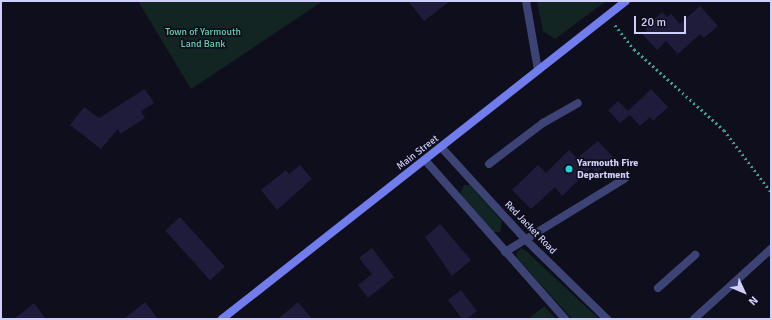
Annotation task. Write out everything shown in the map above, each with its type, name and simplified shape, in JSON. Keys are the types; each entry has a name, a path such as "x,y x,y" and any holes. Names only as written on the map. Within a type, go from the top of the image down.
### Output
{"main road":[{"name":"Main Street","path":"222,319 626,1"}],"street":[{"path":"526,1 538,70"},
{"path":"489,164 543,123 578,103"},
{"name":"Red Jacket Road","path":"442,147 525,239 607,319"},
{"path":"425,160 565,319"},
{"path":"505,252 624,179"},
{"path":"694,319 771,248"},
{"path":"658,288 695,255"}],"path":[{"path":"607,15 634,49 724,130 771,192"}],"green space":[{"name":"Town of Yarmouth Land Bank","path":"138,1 323,1 191,89"},
{"path":"537,1 606,1 555,39 543,31"},
{"path":"464,185 470,185 502,221 500,232 493,232 460,194"},
{"path":"521,248 599,319 572,319 518,259 516,254"},
{"path":"544,306 556,319 528,319"}],"building":[{"path":"408,1 450,1 424,21"},
{"path":"700,6 718,26 704,38 700,34 678,54 666,41 657,50 643,35 647,31 645,28 662,12 667,17 671,14 680,24"},
{"path":"145,89 154,103 141,111 145,118 120,134 118,129 101,149 70,125 84,107 99,118"},
{"path":"651,89 668,107 653,121 650,117 640,126 630,115 620,123 608,110 618,101 628,111"},
{"path":"598,141 614,158 596,174 591,168 562,196 555,187 531,209 512,190 538,165 546,173 569,150 577,158"},
{"path":"300,165 312,179 277,210 261,190 286,170 289,174"},
{"path":"180,217 225,267 210,280 165,230"},
{"path":"440,224 471,260 452,276 425,237"},
{"path":"372,248 394,277 368,298 358,285 372,274 359,258"},
{"path":"461,290 477,311 467,319 462,319 448,300"},
{"path":"145,302 158,319 124,319"},
{"path":"298,302 312,319 278,319"},
{"path":"34,303 46,319 14,319"}],"place":[{"name":"Yarmouth Fire Department","path":"569,169"}]}
